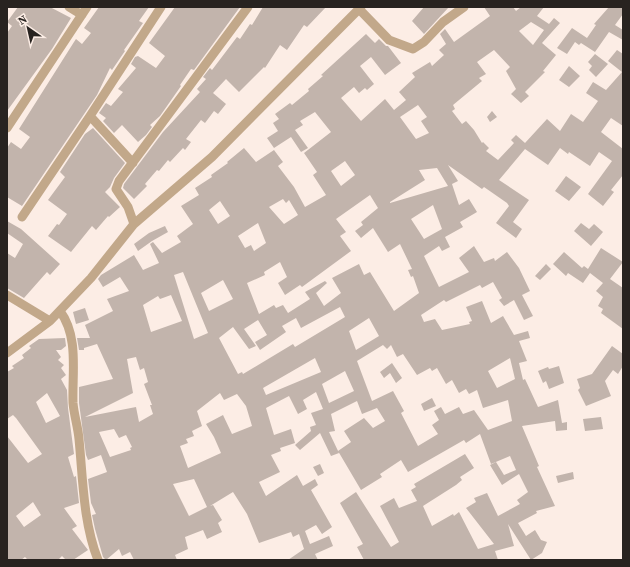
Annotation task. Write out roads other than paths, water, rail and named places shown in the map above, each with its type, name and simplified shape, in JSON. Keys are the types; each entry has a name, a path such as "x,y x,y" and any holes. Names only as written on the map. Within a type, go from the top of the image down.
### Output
{"street":[{"path":"69,7 82,15"},
{"path":"7,128 87,7"},
{"path":"22,217 161,7"},
{"path":"134,224 128,206 116,188 119,181 248,7"},
{"path":"7,353 50,321 91,278 134,224 212,157 360,8 389,40 413,49 424,42 443,22 464,7"},
{"path":"90,116 133,163"},
{"path":"7,294 50,321"},
{"path":"60,311 65,318 72,338 74,404 85,509 98,560"}]}
